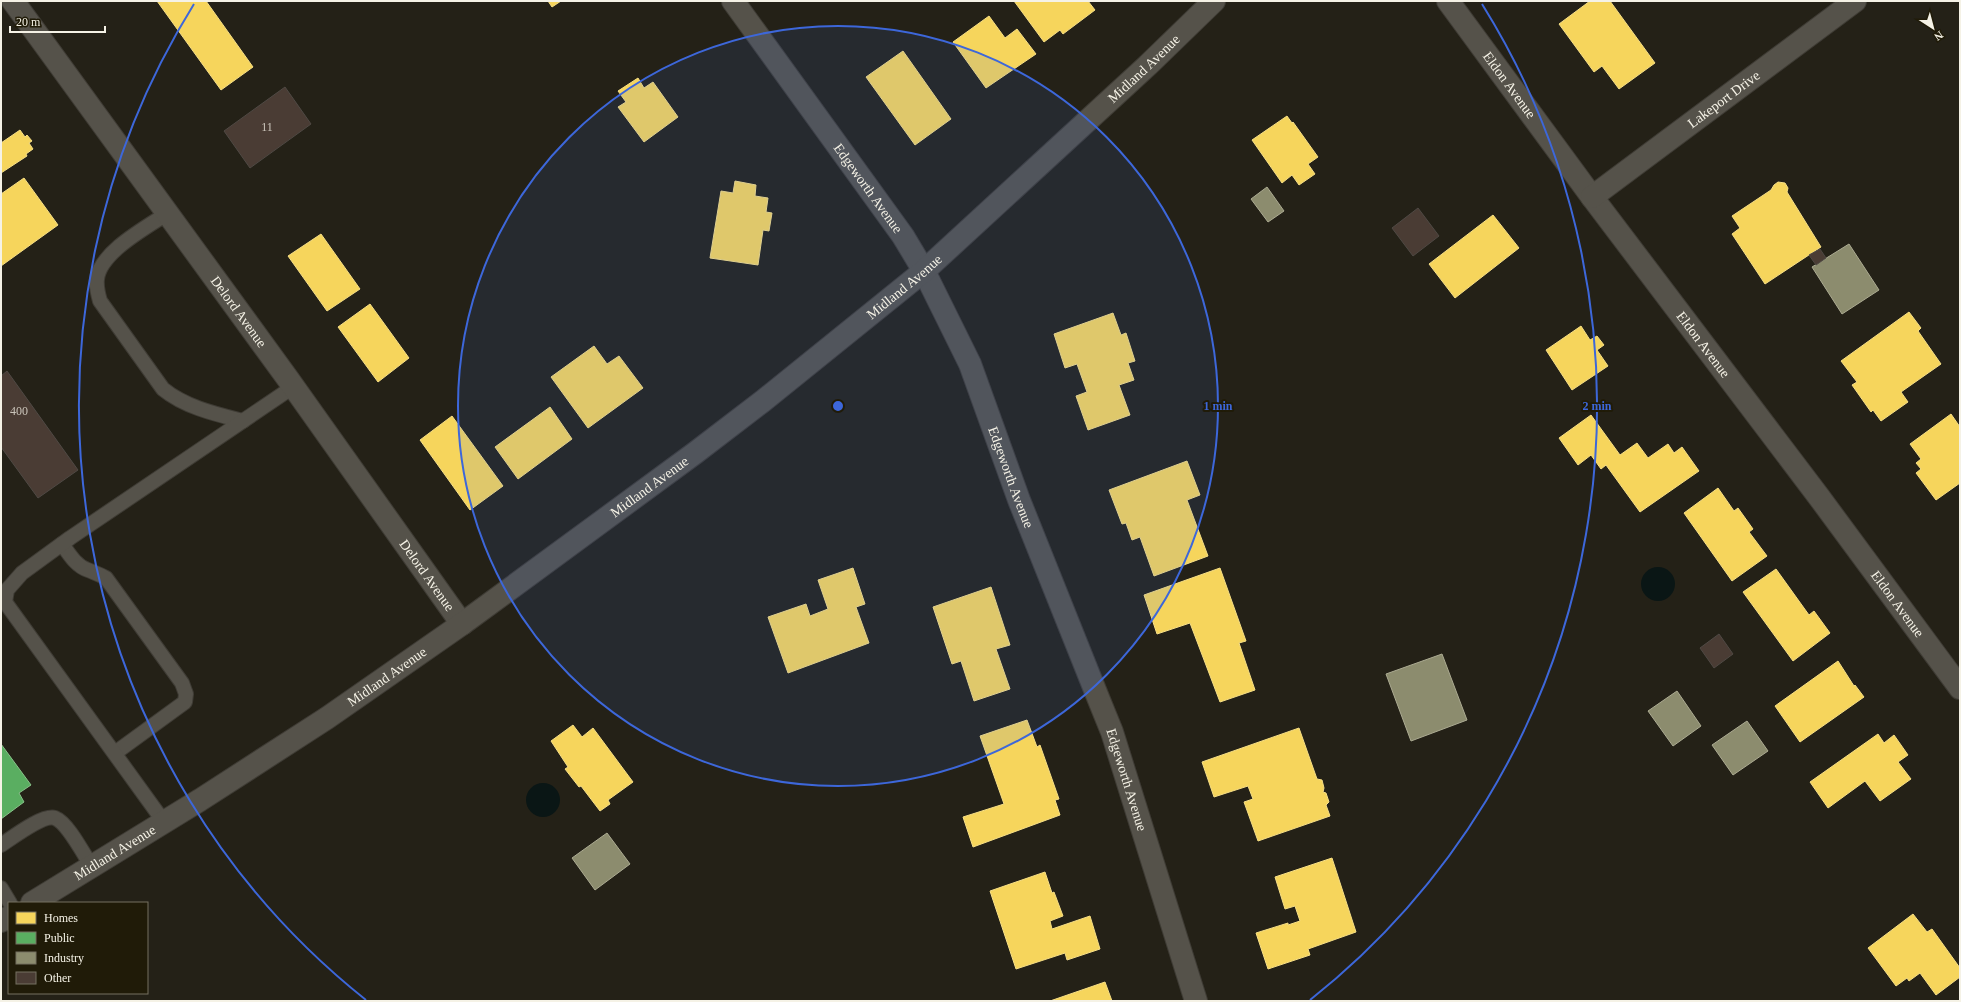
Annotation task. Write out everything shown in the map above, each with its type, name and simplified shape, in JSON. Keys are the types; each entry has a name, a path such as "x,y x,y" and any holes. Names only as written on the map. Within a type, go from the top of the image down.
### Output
{"street":[{"name":"Delord Avenue","path":"13,1 168,213 462,624"},
{"name":"Edgeworth Avenue","path":"732,1 902,236 924,271 970,364 1019,500 1112,732 1196,1001"},
{"name":"Midland Avenue","path":"34,902 164,822 327,718 462,624 701,448 924,271 1148,65 1214,1"},
{"name":"Eldon Avenue","path":"1448,1 1592,197 1819,497 1960,688"},
{"name":"Lakeport Drive","path":"1592,197 1855,1"}],"lane":[{"path":"168,213 129,239 105,260 97,278 97,290 100,301 162,389 176,398 210,413 243,421"},
{"path":"164,822 5,602 7,590 22,573 62,544 293,387"},
{"path":"62,544 74,562 87,570 97,572 106,578 182,683 186,694 185,702 115,753"},
{"path":"1,845 45,818 55,818 63,824 92,867"},
{"path":"1,888 9,902"}],"shaded area":[{"path":"1655,567 1661,567 1665,568 1672,574 1675,584 1674,591 1668,598 1661,601 1655,601 1651,600 1644,594 1641,587 1641,581 1642,577 1648,570"},
{"path":"540,783 546,783 550,784 557,790 560,800 559,807 553,814 546,817 540,817 536,816 529,810 526,803 526,797 527,793 533,786"}],"building: Homes":[{"path":"157,1 206,1 253,67 221,90"},
{"path":"548,1 561,1 552,7"},
{"path":"1014,1 1088,1 1095,10 1063,34 1060,30 1044,42"},
{"path":"1590,1 1610,1 1655,63 1619,89 1602,66 1594,72 1559,24"},
{"path":"989,16 1005,38 1017,29 1036,54 986,88 953,42"},
{"path":"903,51 951,119 915,145 866,77"},
{"path":"638,78 644,88 653,82 678,117 644,142 618,107 626,102 618,91"},
{"path":"1287,116 1318,157 1308,164 1315,174 1299,185 1292,175 1282,183 1252,140"},
{"path":"20,130 25,137 27,135 32,141 29,143 33,149 26,154 27,156 1,173 1,143"},
{"path":"24,178 58,225 1,266 1,194"},
{"path":"735,181 756,185 755,196 768,198 766,212 772,213 769,231 763,230 758,265 710,258 721,191 733,193"},
{"path":"1778,182 1785,183 1788,188 1787,192 1821,247 1765,284 1732,234 1740,228 1732,216 1771,190"},
{"path":"1493,215 1519,248 1455,298 1429,264"},
{"path":"321,234 360,289 327,311 288,256"},
{"path":"370,304 409,358 378,382 338,327"},
{"path":"1909,312 1921,328 1918,331 1941,364 1901,392 1908,402 1881,421 1873,410 1871,412 1852,385 1857,382 1841,361"},
{"path":"1113,313 1121,335 1126,333 1135,361 1128,363 1134,380 1119,385 1130,415 1088,430 1076,396 1087,392 1077,364 1065,368 1054,334"},
{"path":"1581,326 1590,340 1597,336 1604,345 1597,350 1608,366 1572,390 1546,350"},
{"path":"594,346 607,364 619,356 643,388 588,428 551,377"},
{"path":"550,407 572,439 518,479 495,447"},
{"path":"1951,414 1960,427 1960,483 1936,500 1916,473 1921,469 1916,463 1921,459 1910,444"},
{"path":"1591,415 1620,455 1637,443 1648,458 1668,444 1674,453 1682,447 1699,471 1640,512 1606,465 1601,469 1591,455 1578,465 1559,438"},
{"path":"452,416 503,486 470,510 420,440"},
{"path":"1187,461 1200,495 1187,500 1208,556 1154,576 1140,537 1132,540 1126,523 1122,524 1109,490"},
{"path":"1718,488 1734,511 1738,508 1753,529 1749,532 1767,556 1732,581 1684,513"},
{"path":"853,568 865,604 856,607 869,643 788,673 768,617 806,604 810,616 828,609 818,580"},
{"path":"1220,568 1246,641 1239,643 1255,690 1220,702 1190,623 1157,634 1144,595"},
{"path":"1776,569 1809,615 1814,611 1830,633 1793,661 1743,592"},
{"path":"991,587 1010,645 996,649 1010,689 974,701 961,661 952,664 933,607"},
{"path":"1838,661 1854,686 1855,685 1864,697 1800,742 1775,706"},
{"path":"1027,720 1037,747 1040,745 1059,799 1055,800 1060,815 973,847 963,817 1004,804 980,736"},
{"path":"573,725 582,737 593,728 633,782 608,800 610,804 600,811 581,786 579,787 565,769 568,767 551,741"},
{"path":"1299,728 1317,779 1322,780 1324,788 1323,792 1326,793 1329,802 1326,805 1330,816 1258,841 1244,802 1253,799 1248,786 1214,797 1202,762"},
{"path":"1878,734 1884,743 1894,735 1908,755 1898,762 1911,779 1880,801 1865,781 1828,808 1810,782"},
{"path":"1332,858 1356,932 1308,949 1310,955 1268,969 1256,933 1288,923 1288,925 1300,921 1295,906 1285,909 1275,877"},
{"path":"1045,872 1052,893 1054,892 1063,916 1050,921 1052,929 1090,916 1100,949 1067,960 1065,953 1016,969 990,891"},
{"path":"1913,914 1927,932 1932,929 1960,968 1960,977 1936,995 1920,973 1909,981 1907,978 1896,986 1868,948"},
{"path":"1105,982 1112,1001 1050,1001"}],"building: Public":[{"path":"1,744 31,785 19,793 24,802 1,819"}],"building: Industry":[{"path":"1267,187 1284,211 1268,222 1251,199"},
{"path":"1849,244 1879,290 1842,314 1812,267"},
{"path":"1442,654 1467,720 1411,741 1386,674"},
{"path":"1677,691 1701,726 1673,746 1648,711"},
{"path":"1747,721 1768,751 1733,775 1712,745"},
{"path":"607,833 630,864 595,890 572,858"}],"building: Other":[{"path":"285,87 311,124 250,168 224,131"},
{"path":"1418,208 1439,236 1413,256 1392,228"},
{"path":"1820,249 1826,258 1816,265 1809,255"},
{"path":"7,371 78,470 38,498 1,447 1,376"},
{"path":"1719,634 1733,654 1714,668 1700,648"}]}
